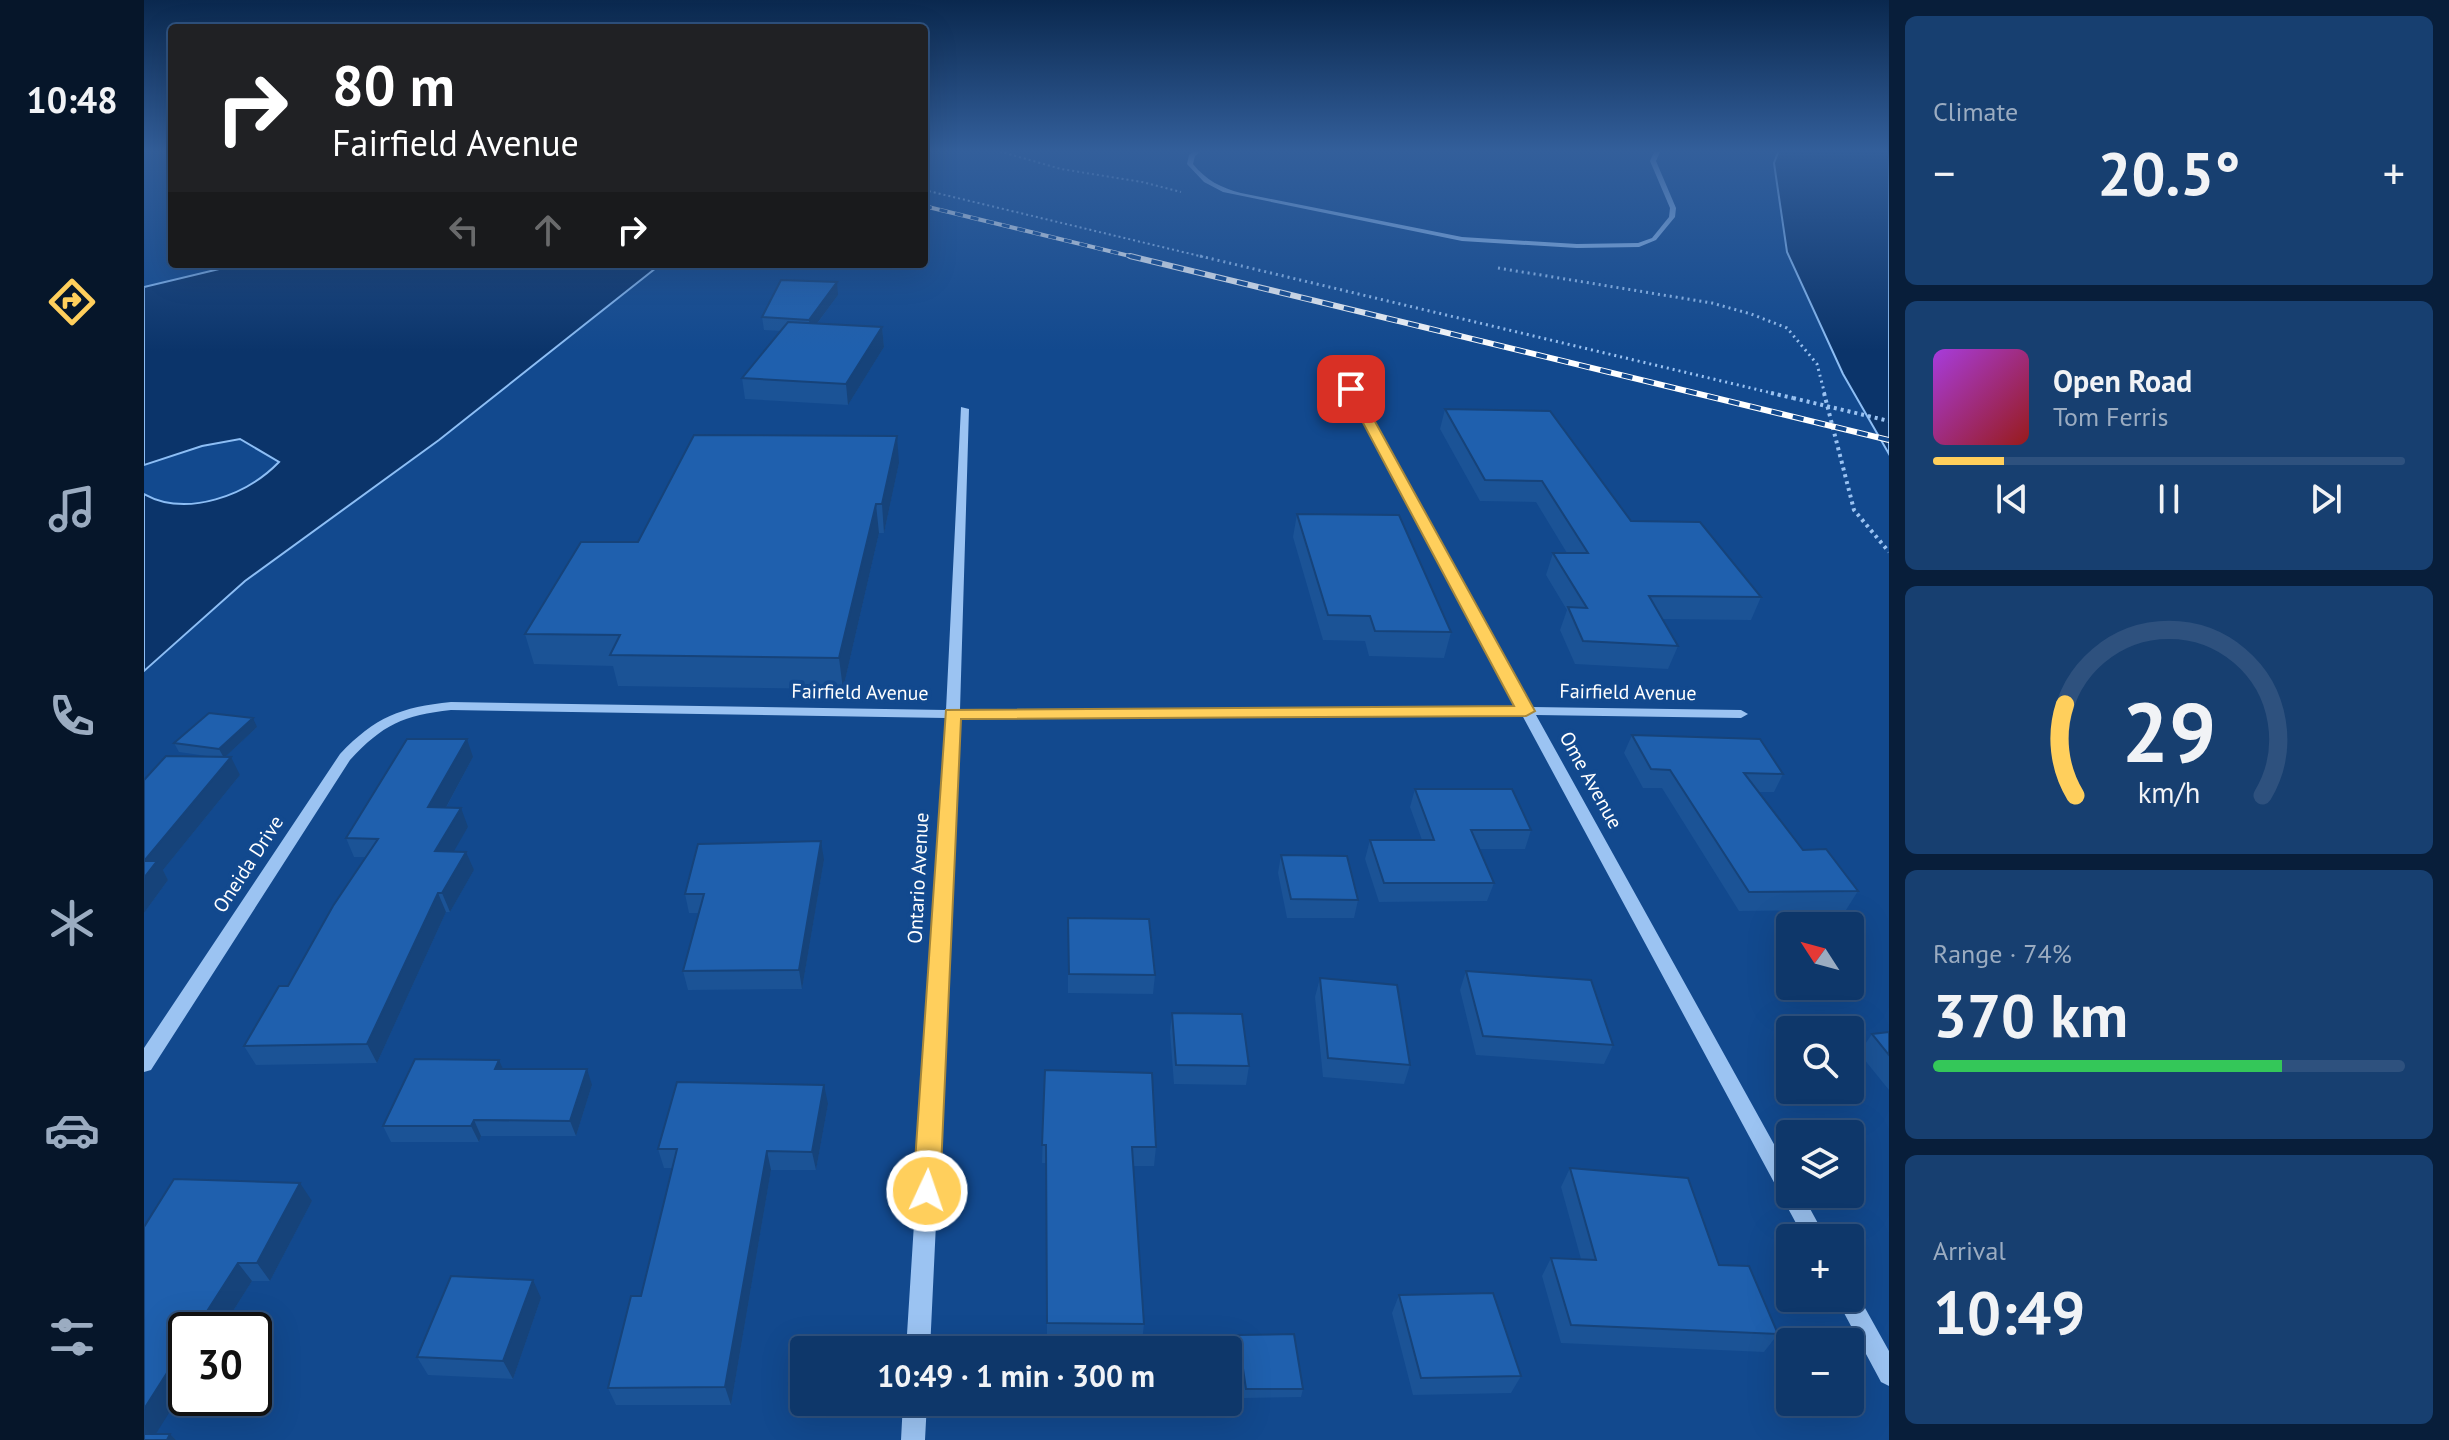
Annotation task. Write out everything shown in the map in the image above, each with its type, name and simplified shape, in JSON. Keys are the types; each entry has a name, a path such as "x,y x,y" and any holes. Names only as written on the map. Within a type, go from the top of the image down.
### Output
{"street":[{"path":"1352,217 1462,239 1601,246 1639,245 1654,239 1672,217"},
{"name":"Ome Avenue","path":"1351,389 1776,1168"},
{"name":"Ontario Avenue","path":"919,1336 953,714 964,409"},
{"name":"Fairfield Avenue","path":"410,709 451,706 953,714 1526,711 1741,714"},
{"name":"Oneida Drive","path":"144,1064 345,757 363,736 410,709"},
{"path":"1855,1312 1889,1374"},
{"path":"913,1440 914,1416"}],"path":[{"path":"1038,217 1889,421"},
{"path":"1817,364 1854,510 1889,552"}],"water":[{"path":"1782,217 1889,217 1889,454 1843,374 1787,252"},
{"path":"223,268 656,268 439,440 245,581 144,671 144,494 179,504 216,499 250,484 279,462 240,439 202,446 144,465 144,287"}],"building":[{"path":"781,280 837,282 809,320 762,317"},
{"path":"788,322 882,327 846,384 742,378"},
{"path":"1445,409 1550,411 1631,521 1700,522 1761,597 1649,596 1678,646 1583,641 1568,607 1587,608 1553,553 1588,553 1542,481 1485,480"},
{"path":"694,435 897,436 882,504 876,504 839,658 610,655 620,635 525,634 581,542 638,542"},
{"path":"1297,514 1399,515 1451,632 1375,631 1370,616 1328,615"},
{"path":"209,713 253,718 219,749 174,743"},
{"path":"1632,735 1760,739 1783,774 1744,773 1803,850 1826,849 1858,891 1749,892 1670,770 1651,769"},
{"path":"407,739 467,739 428,807 461,808 435,851 466,852 442,893 438,893 367,1044 244,1046 279,986 288,986 333,906 378,839 346,838"},
{"path":"166,756 231,757 144,861 144,780"},
{"path":"1415,789 1512,789 1531,830 1471,830 1494,883 1384,883 1370,840 1434,840"},
{"path":"821,841 799,970 683,971 704,894 685,894 698,844"},
{"path":"1281,855 1347,856 1358,900 1291,899"},
{"path":"144,861 157,861 144,878"},
{"path":"1068,918 1149,919 1155,975 1069,974"},
{"path":"1466,971 1591,980 1613,1045 1483,1036"},
{"path":"1320,978 1397,985 1410,1065 1328,1058"},
{"path":"1172,1013 1242,1014 1249,1066 1176,1065"},
{"path":"1889,1032 1889,1055 1872,1034"},
{"path":"415,1059 499,1060 495,1069 587,1069 570,1121 474,1120 471,1126 383,1126"},
{"path":"1045,1070 1152,1073 1156,1147 1132,1147 1144,1324 1047,1323 1046,1145 1042,1145"},
{"path":"677,1082 824,1085 812,1152 767,1151 725,1387 608,1388 631,1296 641,1296 677,1149 658,1149"},
{"path":"1570,1168 1688,1178 1719,1265 1749,1266 1776,1334 1571,1325 1551,1258 1596,1260"},
{"path":"174,1179 300,1183 257,1263 238,1263 207,1312 168,1312 168,1371 144,1409 144,1227"},
{"path":"451,1276 533,1280 503,1361 417,1357"},
{"path":"1493,1293 1521,1376 1421,1378 1399,1295"},
{"path":"1294,1334 1303,1389 1246,1389 1242,1336 1238,1335"},
{"path":"144,1434 170,1434 167,1440 144,1440"}],"railway":[{"path":"970,217 1138,258"},
{"path":"1130,256 1889,440"}],"route":[{"path":"927,1191 953,714 1526,711 1351,389"}]}
